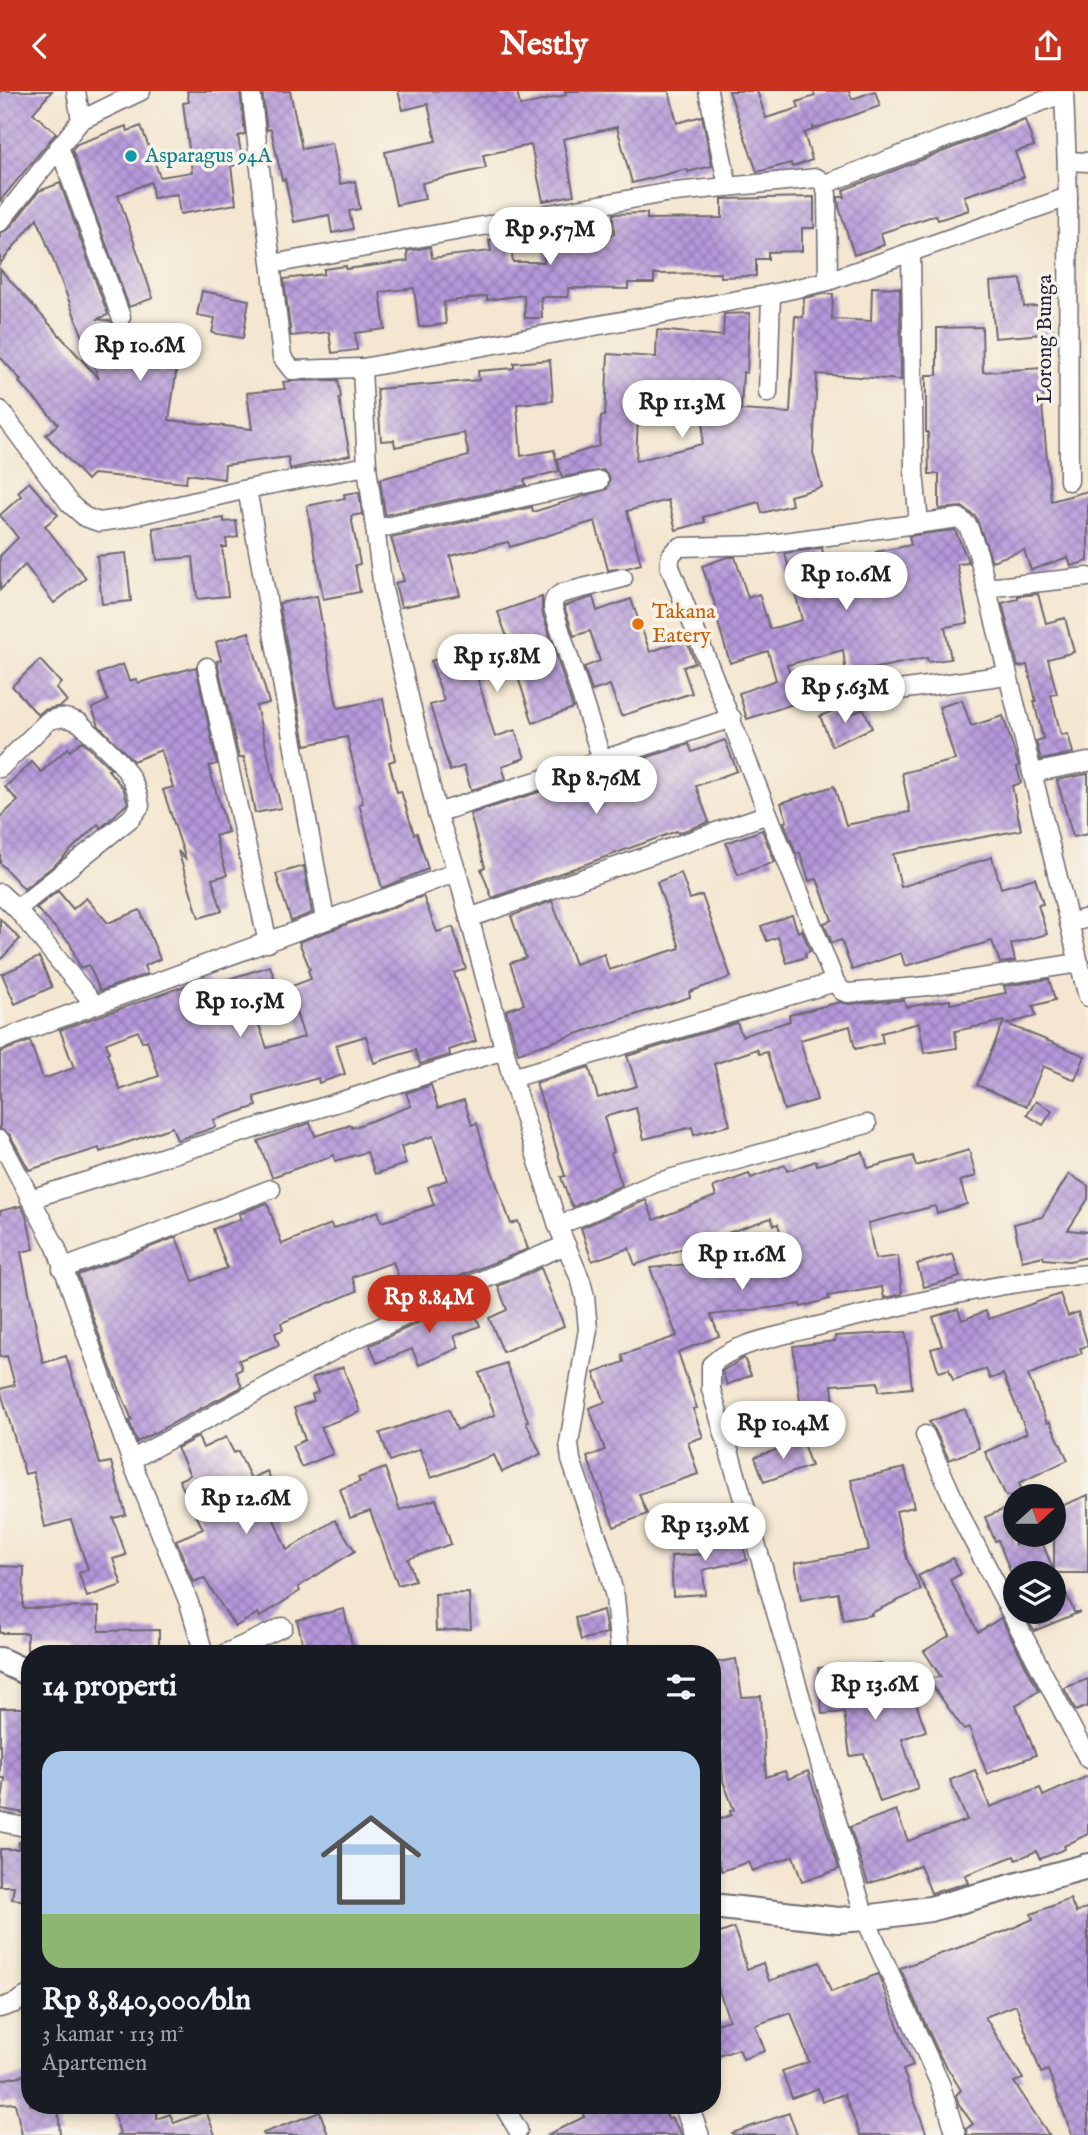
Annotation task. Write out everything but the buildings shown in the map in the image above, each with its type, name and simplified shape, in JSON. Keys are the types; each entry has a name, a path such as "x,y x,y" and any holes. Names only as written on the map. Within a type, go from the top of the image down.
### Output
{"main road":[{"path":"0,1660 21,1670"},
{"path":"721,1907 838,1920 864,1918 930,1909 1088,1866"}],"street":[{"path":"76,91 81,120"},
{"path":"0,222 81,120 141,91"},
{"path":"251,91 282,357 292,370 362,368 828,281 1068,197"},
{"path":"708,91 728,187"},
{"path":"825,184 1064,92"},
{"name":"Lorong Bunga","path":"1064,92 1068,197 1069,481"},
{"path":"59,147 121,317"},
{"path":"1067,161 1088,162"},
{"path":"272,264 665,193 817,178 825,184 827,195 828,281"},
{"path":"911,253 914,471 919,523"},
{"path":"768,393 771,293"},
{"path":"362,368 367,466 383,589 437,813 457,872 504,1050 558,1226 581,1281 587,1321 569,1443 570,1460 607,1566 615,1597 619,1645"},
{"path":"0,410 70,504 85,517 99,522 367,466"},
{"path":"376,529 599,481"},
{"path":"247,489 325,919"},
{"path":"1079,963 928,986 854,993 842,991 835,982 670,567 669,559 674,550 680,547 763,545 959,518 964,521 978,553 1088,997"},
{"path":"601,760 553,601 563,593 623,577"},
{"path":"986,588 1088,577"},
{"path":"206,667 268,943"},
{"path":"899,690 1007,675"},
{"path":"0,768 48,721 58,717 70,718 80,723 132,775 140,806 131,818 17,909"},
{"path":"437,813 732,718"},
{"path":"1032,773 1088,762"},
{"path":"469,918 768,814"},
{"path":"0,1040 457,872"},
{"path":"0,893 17,909 94,1004"},
{"path":"1069,923 1088,918"},
{"path":"512,1077 835,982"},
{"path":"30,1199 504,1050"},
{"path":"558,1226 655,1183 867,1125"},
{"path":"0,1140 30,1199 47,1225 131,1460 189,1603 201,1645"},
{"path":"62,1269 271,1189"},
{"path":"131,1460 349,1342 480,1281 566,1245"},
{"path":"956,2135 942,2086 864,1918 711,1389 710,1365 719,1357 746,1346 877,1311 1039,1278 1088,1274"},
{"path":"925,1435 966,1527 1088,1759"},
{"path":"244,1645 284,1627"},
{"path":"0,1822 21,1826"},
{"path":"0,2008 21,1999"},
{"path":"508,2114 518,2130"},
{"path":"689,2114 697,2135"}],"place":[{"name":"Asparagus 94A","path":"131,156"},
{"name":"Takana Eatery","path":"638,624"}]}
